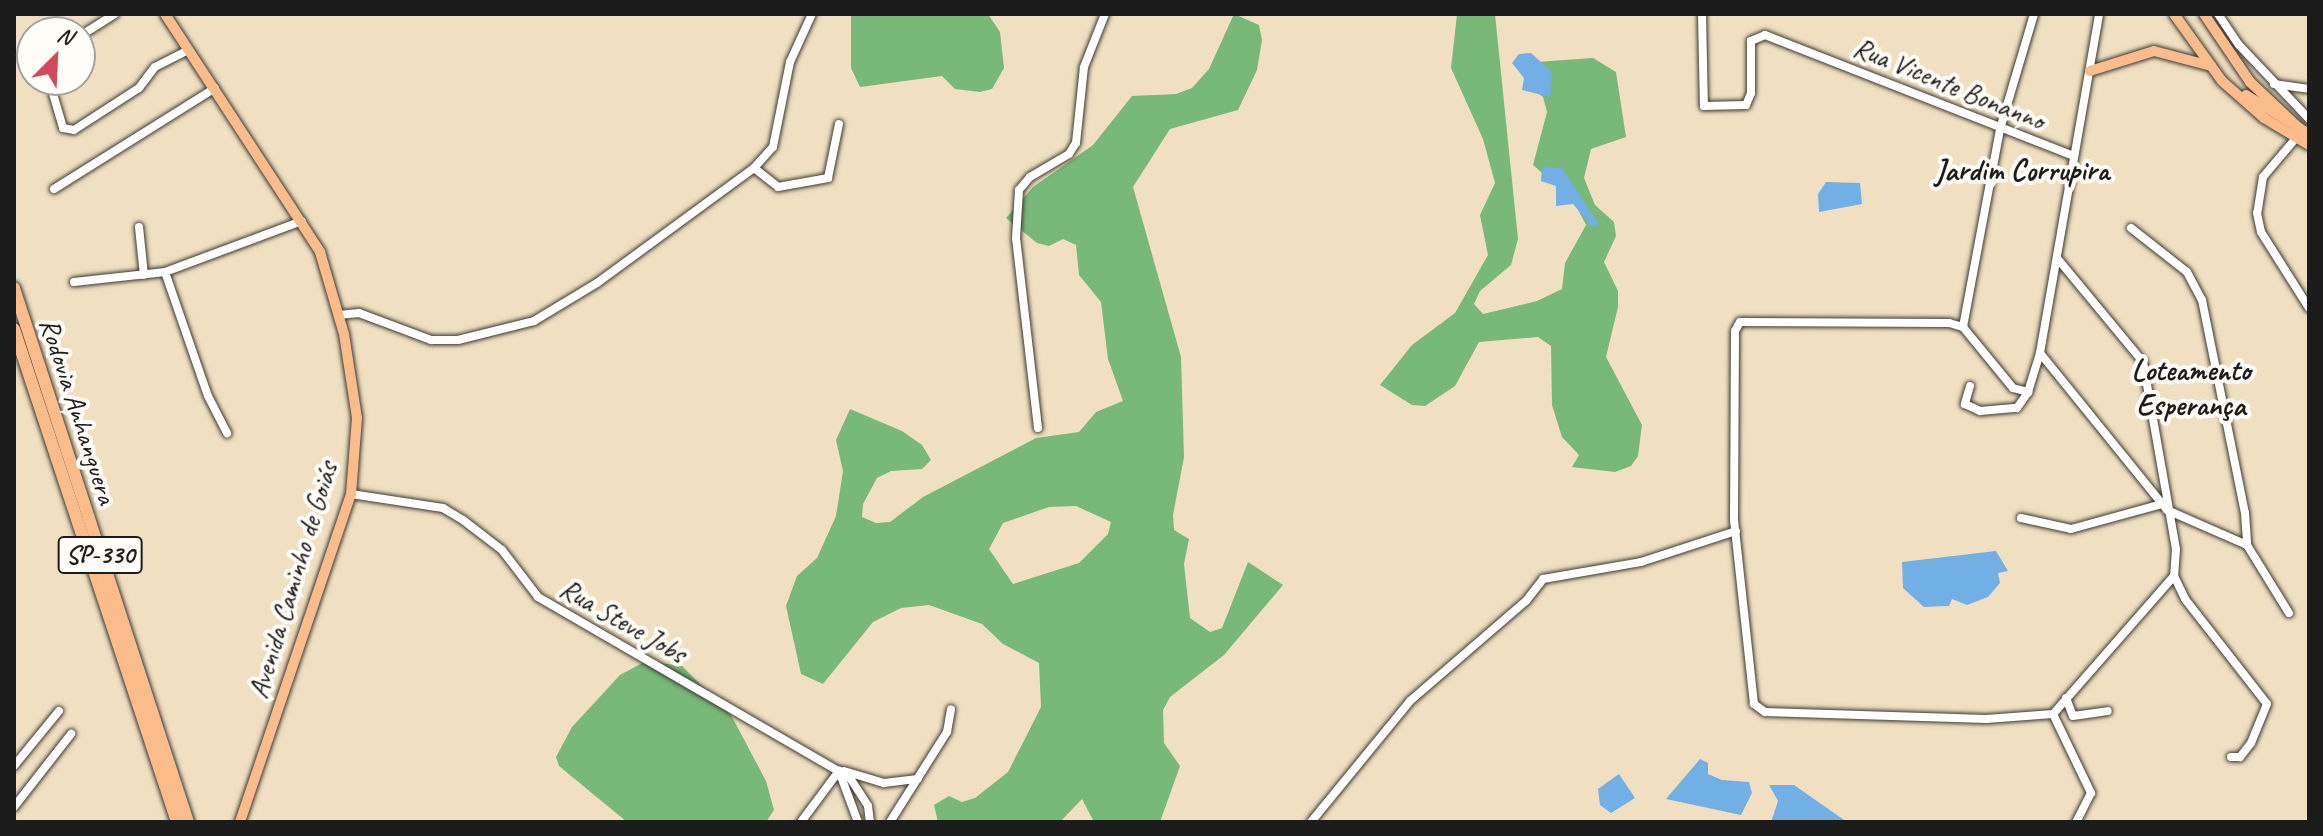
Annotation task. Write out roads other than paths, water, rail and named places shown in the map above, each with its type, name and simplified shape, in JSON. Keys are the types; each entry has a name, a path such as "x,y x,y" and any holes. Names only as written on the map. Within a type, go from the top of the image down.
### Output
{"highway":[{"name":"Rodovia Anhanguera","path":"14,288 188,822"},
{"name":"Rodovia Anhanguera","path":"14,329 177,822"}],"main road":[{"name":"Avenida Caminho de Goiás","path":"165,14 320,252 339,315 357,418 351,494 240,822"},
{"path":"2174,14 2214,69 2302,134"},
{"path":"2204,14 2250,82 2302,134 2309,145"},
{"path":"2090,71 2154,51 2214,69"}],"street":[{"path":"96,26 115,14"},
{"path":"339,315 359,313 431,340 469,338 534,321 597,283 754,168 780,129 790,62 812,14"},
{"path":"1038,428 1017,253 1019,190 1030,177 1069,154 1076,143 1084,67 1105,14"},
{"name":"Rua Vicente Bonanno","path":"1702,14 1704,106 1746,105 1751,93 1751,41 1765,35 2073,156"},
{"path":"1963,327 2000,129 2034,14"},
{"path":"1970,386 1965,404 1980,411 2017,408 2030,390 2040,353 2099,14"},
{"path":"2218,14 2273,84 2309,119"},
{"path":"54,96 63,128 74,130 139,88 155,67 189,50"},
{"path":"2273,84 2309,89"},
{"path":"54,189 215,88"},
{"path":"754,168 778,187 828,178 836,158 839,124"},
{"path":"2302,134 2263,177 2257,213 2261,232 2309,308"},
{"path":"74,282 165,272 302,221"},
{"path":"139,227 144,275"},
{"path":"2131,228 2187,272 2202,300 2247,545 2289,613"},
{"path":"2057,258 2143,362 2164,507 2176,572 2185,599 2267,704 2251,743 2240,757 2231,757"},
{"path":"165,272 208,396 227,433"},
{"path":"2030,390 2013,388 1963,327 1949,323 1740,322 1733,338 1736,531 1754,704 1765,712 1986,719 2053,714 2176,572"},
{"path":"2040,353 2164,507 2247,545"},
{"name":"Rua Steve Jobs","path":"351,494 443,508 502,550 538,597 839,771"},
{"path":"2021,518 2071,529 2164,507"},
{"path":"1311,822 1410,701 1526,601 1543,579 1641,562 1736,531"},
{"path":"2066,698 2073,716 2108,711"},
{"path":"890,822 947,732 951,709"},
{"path":"14,766 59,711"},
{"path":"2053,714 2091,793 2076,822"},
{"path":"14,807 71,734"},
{"path":"839,771 884,783 918,779"},
{"path":"801,822 839,771"},
{"path":"839,771 858,822"},
{"path":"839,771 860,789 870,822"}],"water":[{"path":"1531,53 1552,72 1550,97 1522,90 1524,78 1512,63 1519,54"},
{"path":"1542,167 1562,168 1599,225 1592,227 1573,204 1556,206 1556,186 1541,181"},
{"path":"1826,182 1860,183 1862,204 1819,212 1818,194"},
{"path":"1996,551 2008,571 1998,573 2000,583 1988,597 1967,605 1952,599 1949,606 1924,607 1903,588 1902,562"},
{"path":"1700,759 1708,763 1708,774 1722,780 1749,782 1752,793 1741,815 1666,799"},
{"path":"1619,774 1635,798 1611,813 1600,805 1598,789"},
{"path":"1769,785 1794,785 1847,822 1771,822 1778,801"}],"district":[{"name":"Jardim Corrupira","path":"2022,170"},
{"name":"Loteamento Esperança","path":"2191,387"}]}
